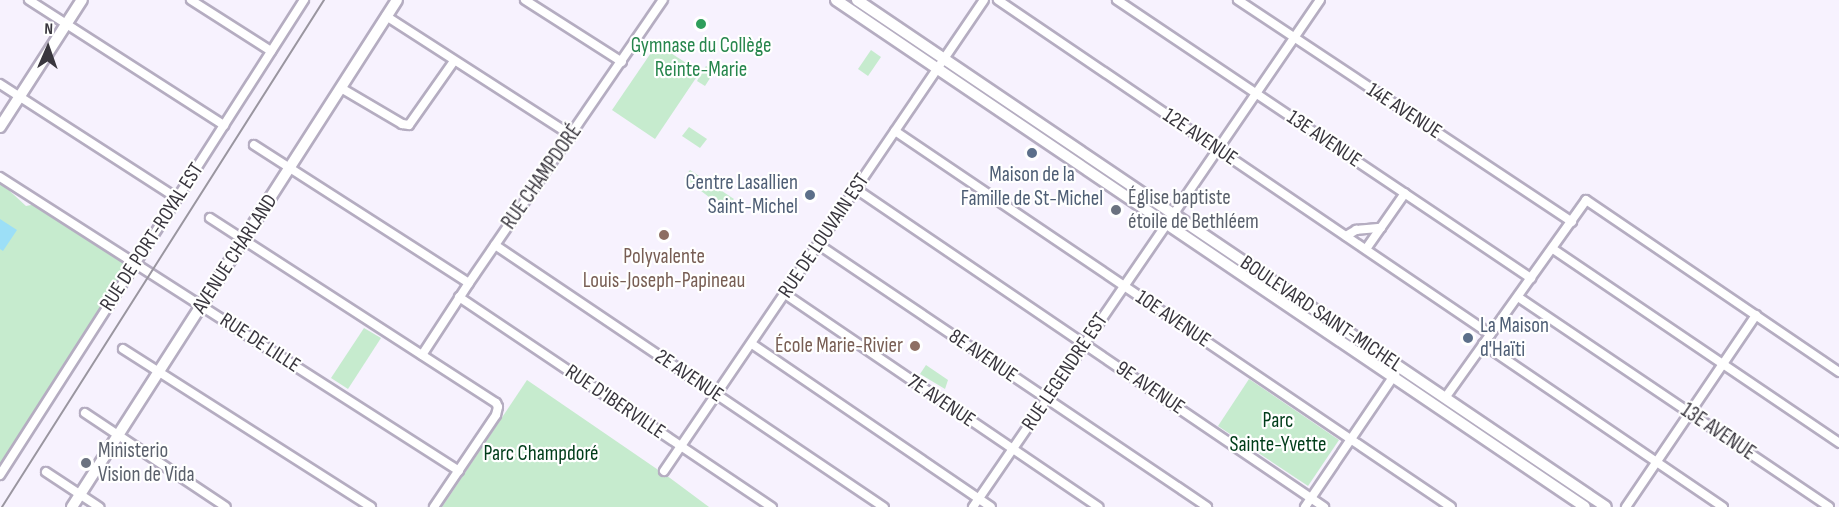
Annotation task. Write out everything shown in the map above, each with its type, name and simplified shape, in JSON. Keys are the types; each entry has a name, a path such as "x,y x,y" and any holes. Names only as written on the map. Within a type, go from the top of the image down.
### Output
{"main road":[{"path":"0,127 82,0"},
{"name":"AVENUE CHARLAND","path":"72,507 397,0"},
{"name":"BOULEVARD SAINT-MICHEL","path":"836,0 941,64 1173,214 1606,507"},
{"name":"BOULEVARD SAINT-MICHEL","path":"857,0 941,64 1166,223 1585,507"}],"street":[{"path":"29,0 224,125"},
{"path":"191,0 271,51"},
{"name":"RUE DE PORT-ROYAL EST","path":"0,475 304,0"},
{"path":"525,0 622,62"},
{"name":"RUE CHAMPDORÉ","path":"422,355 459,297 572,136 663,0"},
{"name":"RUE DE LOUVAIN EST","path":"664,471 984,0"},
{"name":"12E AVENUE","path":"998,0 1490,334"},
{"name":"13E AVENUE","path":"1117,0 1531,278"},
{"name":"14E AVENUE","path":"1238,0 1572,222"},
{"name":"RUE LEGENDRE EST","path":"973,507 1320,0"},
{"path":"386,16 572,136"},
{"path":"341,88 402,124 409,125 454,61"},
{"path":"0,84 177,198"},
{"name":"10E AVENUE","path":"895,131 1451,507"},
{"path":"254,145 469,283"},
{"name":"RUE DE LILLE","path":"0,177 459,471"},
{"name":"9E AVENUE","path":"856,189 1324,507"},
{"path":"1366,249 1405,193"},
{"path":"1445,398 1586,200 1839,372"},
{"path":"210,218 492,400 498,407 496,415 434,507"},
{"path":"1347,236 1356,230 1381,228"},
{"name":"8E AVENUE","path":"819,244 1207,507"},
{"name":"2E AVENUE","path":"495,245 884,507"},
{"path":"1553,249 1839,443"},
{"name":"7E AVENUE","path":"785,294 1098,507"},
{"name":"RUE D'IBERVILLE","path":"459,297 772,507"},
{"name":"13E AVENUE","path":"1518,297 1828,507"},
{"path":"1626,507 1756,315"},
{"path":"752,344 991,507"},
{"path":"1484,344 1723,507"},
{"path":"123,349 371,507"},
{"path":"1305,507 1399,367"},
{"path":"85,413 226,507"},
{"path":"46,472 99,507"}],"green space":[{"path":"657,44 700,72 655,139 612,110"},
{"path":"871,50 881,57 868,76 858,69"},
{"path":"706,66 714,72 705,86 697,81"},
{"path":"689,127 707,139 700,148 682,136"},
{"path":"690,170 734,199 726,210 684,178"},
{"path":"0,182 26,206 41,203 136,264 0,475"},
{"path":"364,328 381,338 348,389 331,378"},
{"path":"926,365 948,380 945,389 920,374"},
{"name":"Parc Sainte-Yvette","path":"1249,379 1339,440 1308,486 1218,426"},
{"name":"Parc Champdoré","path":"527,380 670,478 709,507 442,507"}],"water":[{"path":"0,219 17,230 3,251 0,249"}],"railway":[{"path":"2,507 324,0"}],"place":[{"name":"Gymnase du Collège Reinte-Marie","path":"701,24"},
{"name":"Maison de la Famille de St-Michel","path":"1032,153"},
{"name":"Centre Lasallien Saint-Michel","path":"810,195"},
{"name":"Église baptiste étoile de Bethléem","path":"1116,210"},
{"name":"Polyvalente Louis-Joseph-Papineau","path":"664,235"},
{"name":"La Maison d'Haïti","path":"1468,338"},
{"name":"École Marie-Rivier","path":"915,346"},
{"name":"Ministerio Vision de Vida","path":"86,463"}]}
